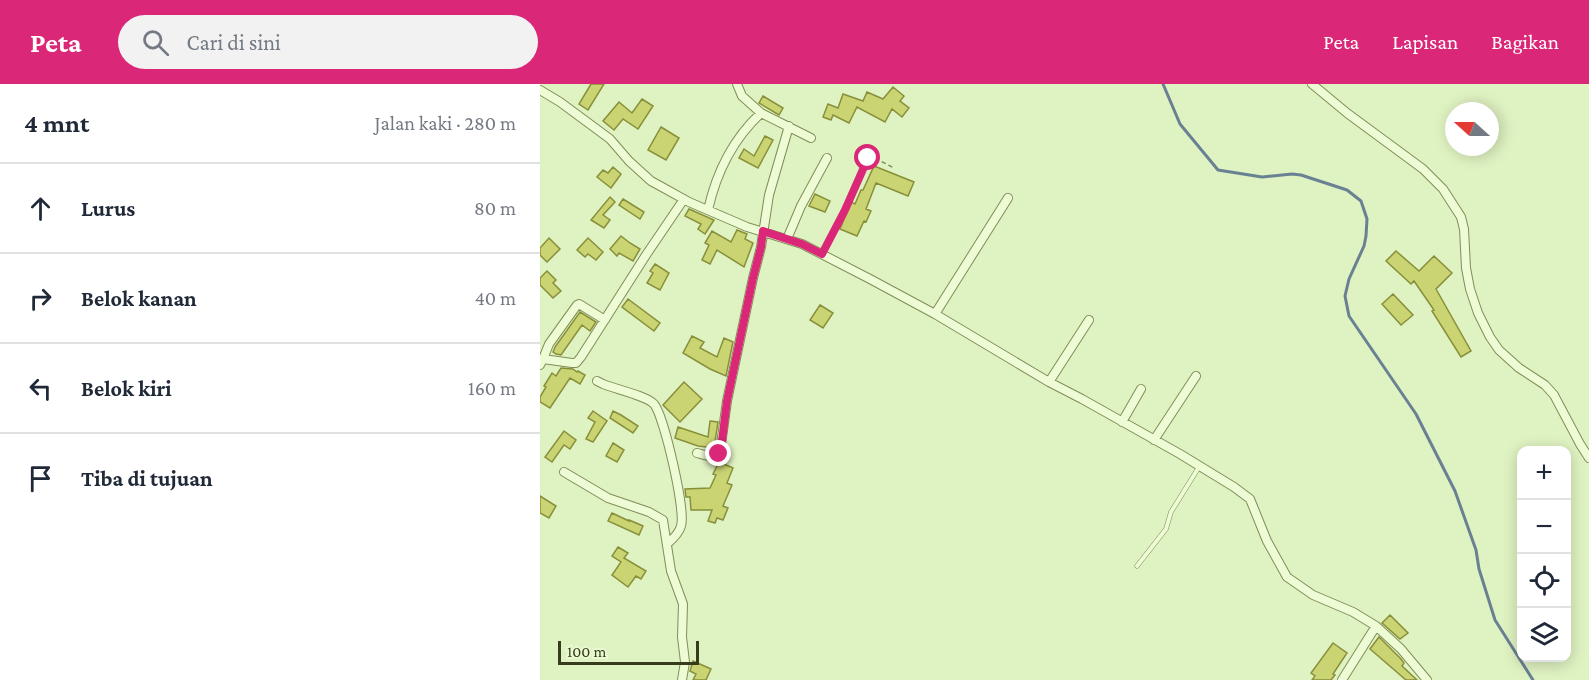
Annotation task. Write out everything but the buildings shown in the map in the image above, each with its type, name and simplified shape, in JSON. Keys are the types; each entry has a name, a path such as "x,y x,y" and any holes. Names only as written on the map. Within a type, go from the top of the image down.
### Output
{"street":[{"path":"737,84 742,96 761,113 811,138"},
{"path":"1312,84 1423,169 1443,189 1461,217 1470,289 1478,313 1490,336 1499,350 1519,368 1545,385 1554,395 1589,458"},
{"path":"540,90 610,139 651,181 684,200 747,227 787,239 870,279 935,314 1234,487 1250,499 1267,541 1287,577 1313,595 1353,612 1376,626 1401,649 1427,680"},
{"path":"708,210 712,191 738,137 761,113"},
{"path":"697,453 714,456 720,452 727,401 761,247 769,195 789,126"},
{"path":"787,239 801,206 827,158"},
{"path":"935,314 1008,198"},
{"path":"605,320 584,306 577,305 549,344 542,362 576,363 605,320 646,255 684,200"},
{"path":"1049,382 1089,320"},
{"path":"1154,440 1196,376"},
{"path":"597,381 647,398 657,409 668,439 682,522 679,531 667,544"},
{"path":"1122,422 1141,389"},
{"path":"564,471 570,477 608,498 649,512 663,520 673,578 683,604 682,637 685,662 682,680"},
{"path":"1342,680 1376,626"}],"lane":[{"path":"1137,566 1166,529 1171,512 1200,466"}],"path":[{"path":"822,254 868,158 873,157 894,168"}],"waterway":[{"path":"1163,84 1180,124 1218,170 1262,177 1301,175 1347,190 1361,201 1367,219 1366,236 1364,246 1349,279 1345,296 1349,316 1416,414 1455,491 1476,550 1479,569 1495,620 1533,680"}],"route":[{"path":"719,454 727,401 763,231 802,244 822,254 868,158"}]}
